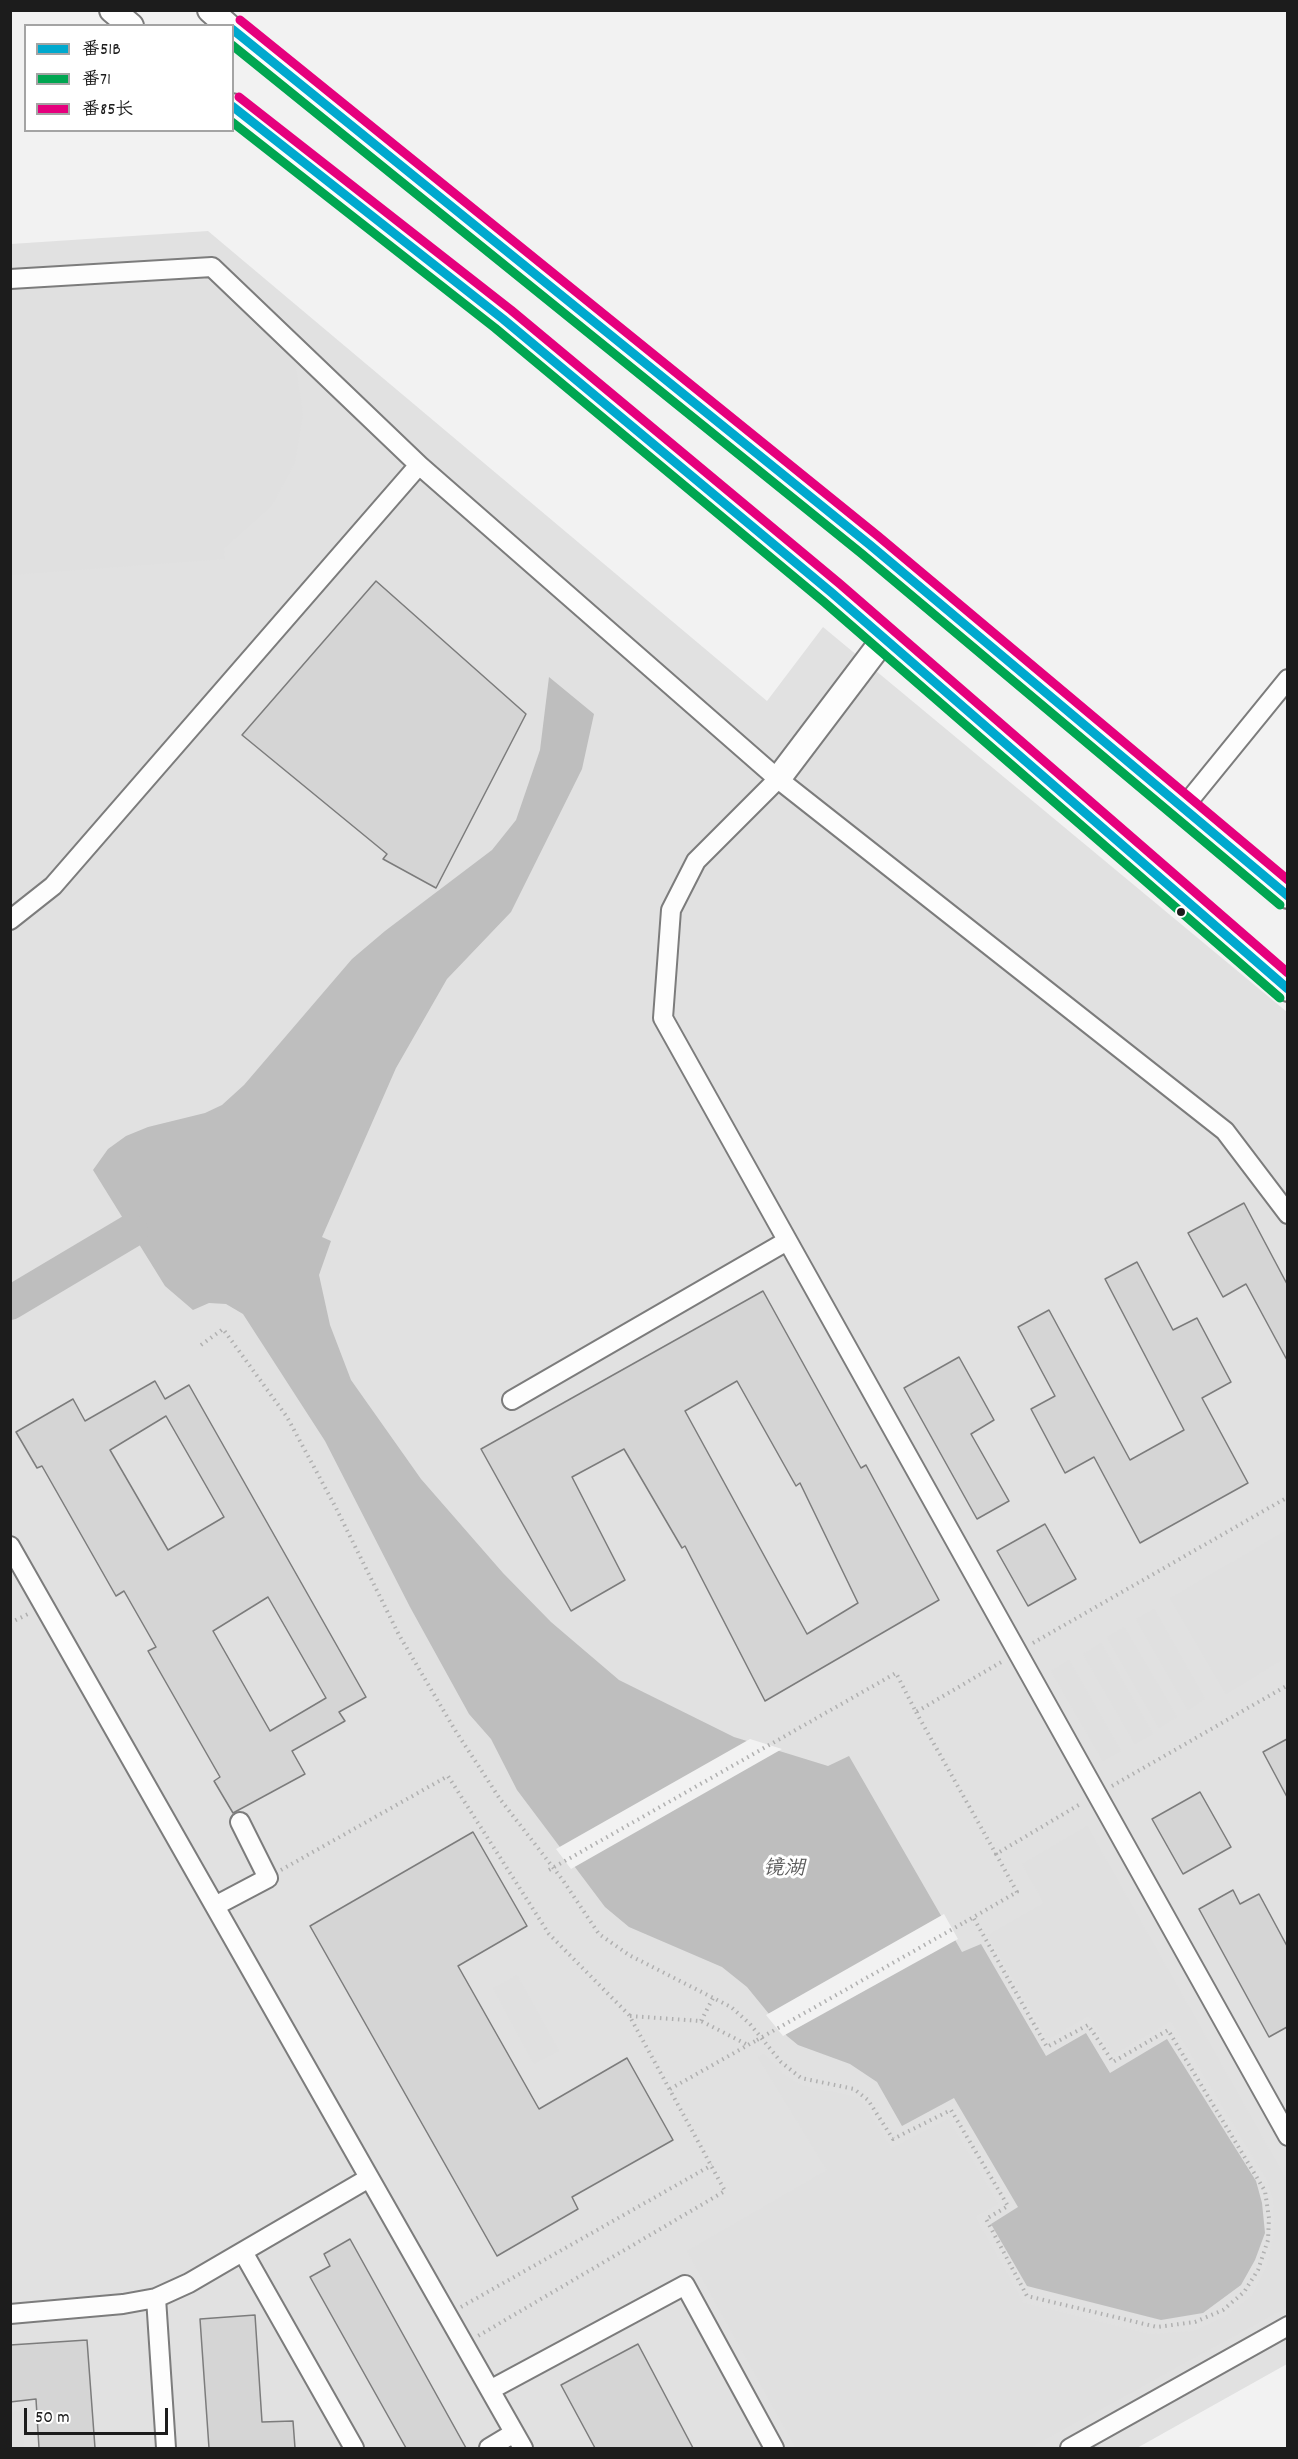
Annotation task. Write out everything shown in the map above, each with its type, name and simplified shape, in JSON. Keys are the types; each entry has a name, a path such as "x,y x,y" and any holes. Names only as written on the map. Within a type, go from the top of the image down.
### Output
{"main road":[{"path":"112,10 129,24"},
{"path":"210,10 226,24"},
{"path":"234,31 861,537 1287,896"},
{"path":"234,108 503,319 823,586 1287,989"},
{"path":"778,779 884,639"}],"street":[{"path":"10,279 212,267 419,465 778,779 1225,1131 1287,1214"},
{"path":"10,920 54,886 419,465"},
{"path":"1183,808 1287,679"},
{"path":"778,779 696,861 671,910 663,1018 1287,2136"},
{"path":"512,1400 787,1240"},
{"path":"10,1546 519,2441 489,2448"},
{"path":"214,1905 268,1878 240,1822"},
{"path":"10,2314 123,2304 156,2298 189,2283 369,2178"},
{"path":"243,2252 354,2448"},
{"path":"490,2390 685,2285 774,2448"},
{"path":"156,2298 166,2448"},
{"path":"1070,2448 1287,2326"}],"path":[{"path":"201,1345 223,1329 287,1417 335,1506 399,1635 455,1730 500,1799 562,1879 599,1934 629,1955 731,2007 750,2024 781,2062 801,2078 854,2089 868,2100 893,2139 951,2110 1008,2206 986,2219 1028,2296 1157,2327 1195,2322 1223,2310 1244,2292 1258,2270 1268,2240 1269,2218 1265,2191 1168,2030 1113,2062 1088,2025 1047,2047 973,1917"},
{"path":"916,1712 1287,1497"},
{"path":"10,1623 29,1613"},
{"path":"549,1870 896,1673 996,1854"},
{"path":"268,1878 448,1776 549,1934 629,2015 725,2191 464,2344"},
{"path":"670,2089 965,1922"},
{"path":"701,2020 714,1998"},
{"path":"629,2015 701,2020 748,2045"},
{"path":"447,2314 712,2165"}],"shaded area":[{"path":"208,231 767,701 823,627 1287,1012 1287,2364 1137,2448 11,2448 11,244"},
{"path":"195,269 239,290 273,323 296,366 303,414 295,462 272,505 224,548 225,559 11,575 11,276"},
{"path":"166,1416 224,1517 168,1550 110,1450"},
{"path":"1287,1530 1287,1657 1226,1694 1170,1598"},
{"path":"268,1597 326,1698 270,1731 213,1631"},
{"path":"1154,1609 1205,1699 1188,1710 1136,1619"},
{"path":"1124,1627 1177,1717 1159,1728 1107,1637"},
{"path":"1101,1643 1153,1734 1135,1744 1083,1654"},
{"path":"1069,1660 1121,1751 1103,1761 1051,1671"},
{"path":"1087,1826 1287,2181 1287,2307 1030,2448 796,2448 687,2251 827,2170 758,2057 764,2054 783,2074 801,2085 856,2097 865,2106 891,2148 948,2119 998,2204 975,2217 1023,2302 1151,2334 1194,2331 1226,2316 1252,2296 1267,2266 1274,2233 1273,2199 1266,2178 1171,2021 1113,2055 1089,2016 1048,2039 988,1935 1044,1903 1022,1864"},
{"path":"517,1975 559,2051 534,2064 493,1988"},
{"path":"22,2411 24,2448 11,2448 11,2412"}],"water":[{"name":"镜湖","path":"549,677 594,714 582,769 511,912 447,979 396,1068 322,1237 331,1241 319,1275 330,1325 351,1380 421,1479 503,1573 551,1622 619,1680 734,1737 828,1766 849,1756 962,1952 981,1944 1046,2056 1086,2033 1110,2073 1167,2039 1256,2181 1262,2203 1265,2233 1255,2260 1241,2285 1203,2313 1161,2320 1027,2286 991,2224 1018,2207 954,2098 902,2126 877,2082 850,2064 798,2045 787,2036 747,1987 722,1967 629,1927 605,1907 517,1790 491,1739 469,1714 410,1607 325,1441 243,1314 226,1304 209,1303 193,1310 165,1286 93,1170 108,1149 126,1136 148,1127 205,1113 222,1105 244,1085 352,959 385,931 492,850 516,820 540,750"}],"pier":[{"path":"750,1739 782,1749 571,1869 556,1849"},
{"path":"944,1914 958,1939 783,2036 766,2015"}],"building":[{"path":"376,581 526,714 436,888 383,859 387,854 242,735"},
{"path":"1244,1203 1287,1284 1287,1360 1246,1284 1223,1297 1188,1233"},
{"path":"1137,1262 1173,1330 1197,1318 1231,1382 1202,1398 1248,1483 1140,1543 1094,1457 1065,1473 1031,1409 1055,1396 1018,1327 1049,1310 1130,1460 1184,1430 1105,1279"},
{"path":"763,1291 861,1468 866,1465 939,1600 765,1701 685,1546 682,1548 624,1449 572,1477 625,1580 571,1611 481,1449","holes":["737,1381 796,1486 800,1483 858,1603 807,1634 685,1411"]},
{"path":"959,1357 994,1420 971,1434 1009,1501 977,1519 904,1388"},
{"path":"155,1381 165,1399 189,1385 366,1697 339,1712 345,1721 292,1751 305,1774 233,1813 214,1781 220,1777 148,1651 156,1647 124,1591 116,1596 42,1466 37,1468 16,1432 73,1399 85,1421","holes":["166,1416 224,1517 168,1550 110,1450","268,1597 326,1698 270,1731 213,1631"]},
{"path":"1045,1524 1076,1579 1028,1606 997,1551"},
{"path":"1287,1739 1287,1797 1263,1752"},
{"path":"1200,1792 1231,1847 1183,1874 1152,1819"},
{"path":"473,1832 527,1926 458,1966 539,2109 627,2058 673,2140 572,2197 578,2209 497,2256 310,1926"},
{"path":"1233,1890 1240,1904 1259,1894 1287,1946 1287,2027 1269,2037 1199,1909"},
{"path":"350,2239 466,2448 406,2448 310,2277 330,2266 324,2254"},
{"path":"255,2315 262,2422 293,2421 295,2448 209,2448 200,2319"},
{"path":"87,2340 95,2448 39,2448 36,2399 10,2402 10,2345"},
{"path":"638,2344 693,2448 595,2448 561,2385"}],"waterway":[{"path":"10,1303 131,1231"}],"transit line":[{"name":"番85长","path":"240,20 878,536 1288,880"},
{"name":"番51B","path":"234,31 870,545 1288,896"},
{"name":"番71","path":"234,47 862,554 1280,905"},
{"name":"番85长","path":"239,97 511,310 840,584 1288,973"},
{"name":"番51B","path":"234,108 503,319 832,593 1288,989"},
{"name":"番71","path":"234,124 495,328 824,602 1280,998"}]}
